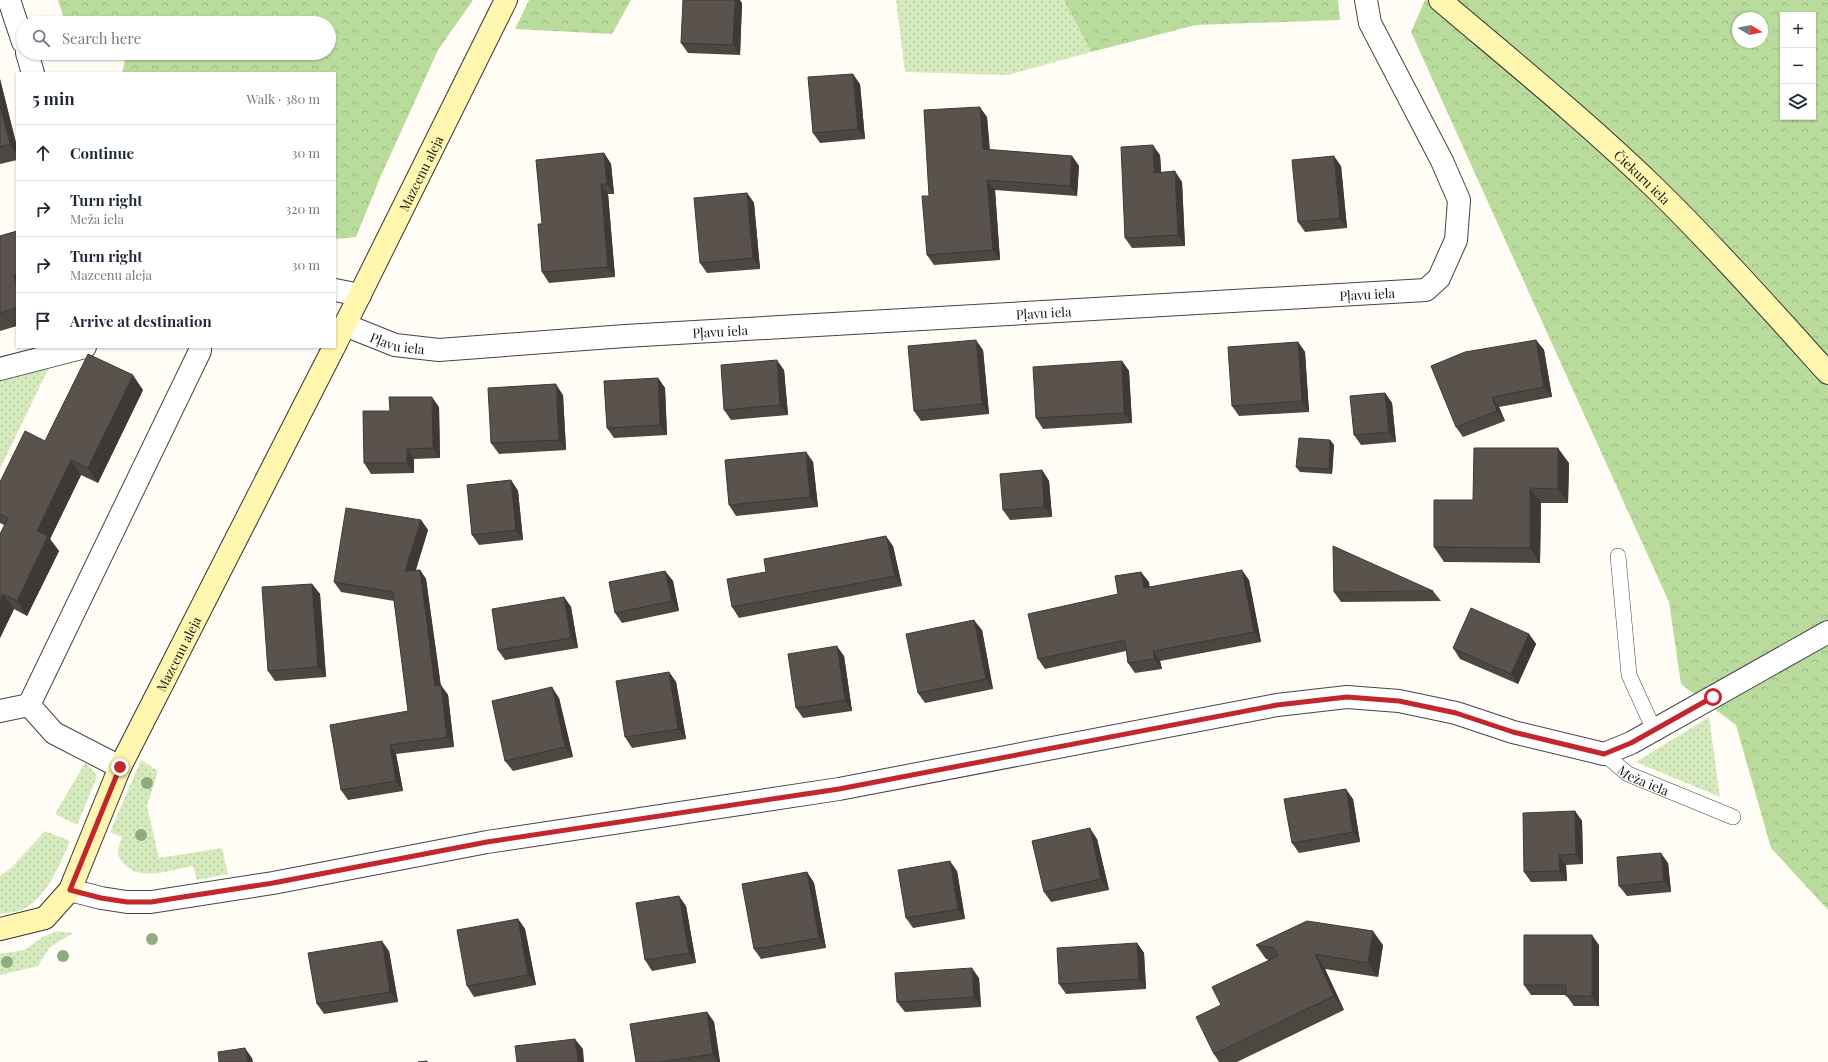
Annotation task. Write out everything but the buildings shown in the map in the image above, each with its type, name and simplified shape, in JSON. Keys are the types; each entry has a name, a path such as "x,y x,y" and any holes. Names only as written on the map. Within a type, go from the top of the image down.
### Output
{"main road":[{"name":"Mazcenu aleja","path":"336,342 506,0"},
{"name":"Čiekuru iela","path":"1440,0 1579,117 1657,190 1720,255 1828,373"},
{"name":"Mazcenu aleja","path":"0,929 45,918 70,890 120,767 333,348"}],"street":[{"path":"9,0 16,21"},
{"name":"Pļavu iela","path":"345,325 396,345 439,350 641,335 1426,290 1439,278 1456,240 1459,200 1442,162 1370,23 1366,0"},
{"path":"29,60 33,72"},
{"path":"336,290 360,295"},
{"path":"0,369 81,348"},
{"path":"29,704 200,351 200,348"},
{"path":"1604,754 1631,743 1828,632"},
{"name":"Meža iela","path":"70,890 101,898 127,902 151,902 273,883 487,842 839,789 1277,705 1347,697 1399,701 1456,713 1513,732 1604,754"},
{"path":"29,704 54,733 120,767"},
{"path":"0,711 29,704"}],"lane":[{"path":"1618,556 1629,675 1654,730"},
{"name":"Meža iela","path":"1604,754 1628,774 1733,817"}],"green space":[{"path":"58,0 473,0 438,50 380,178 356,237 336,239 336,72 122,72 125,61 124,60 336,60 336,16 63,16"},
{"path":"529,0 631,0 612,34 515,29"},
{"path":"896,0 1064,0 1091,52 1008,75 905,72"},
{"path":"1064,0 1338,0 1340,20 1196,25 1091,52"},
{"path":"1425,0 1828,0 1828,910 1771,848 1736,725 1681,684 1669,602 1411,32"},
{"path":"51,363 0,469 0,377"},
{"path":"1709,717 1720,797 1636,762"},
{"path":"141,760 158,771 147,806 159,858 222,848 228,874 197,880 193,866 148,874 132,870 121,861 118,852 122,837 110,832"},
{"path":"85,763 93,770 97,777 77,825 55,814"},
{"path":"45,831 70,841 52,879 47,888 33,903 16,912 0,914 0,876 12,867"},
{"path":"58,931 73,933 50,947 38,966 0,975 0,954 24,950 43,937"}],"route":[{"path":"120,767 70,890 101,898 127,902 151,902 273,883 487,842 839,789 1277,705 1347,697 1399,701 1456,713 1513,732 1604,754 1631,743 1713,697"}]}
